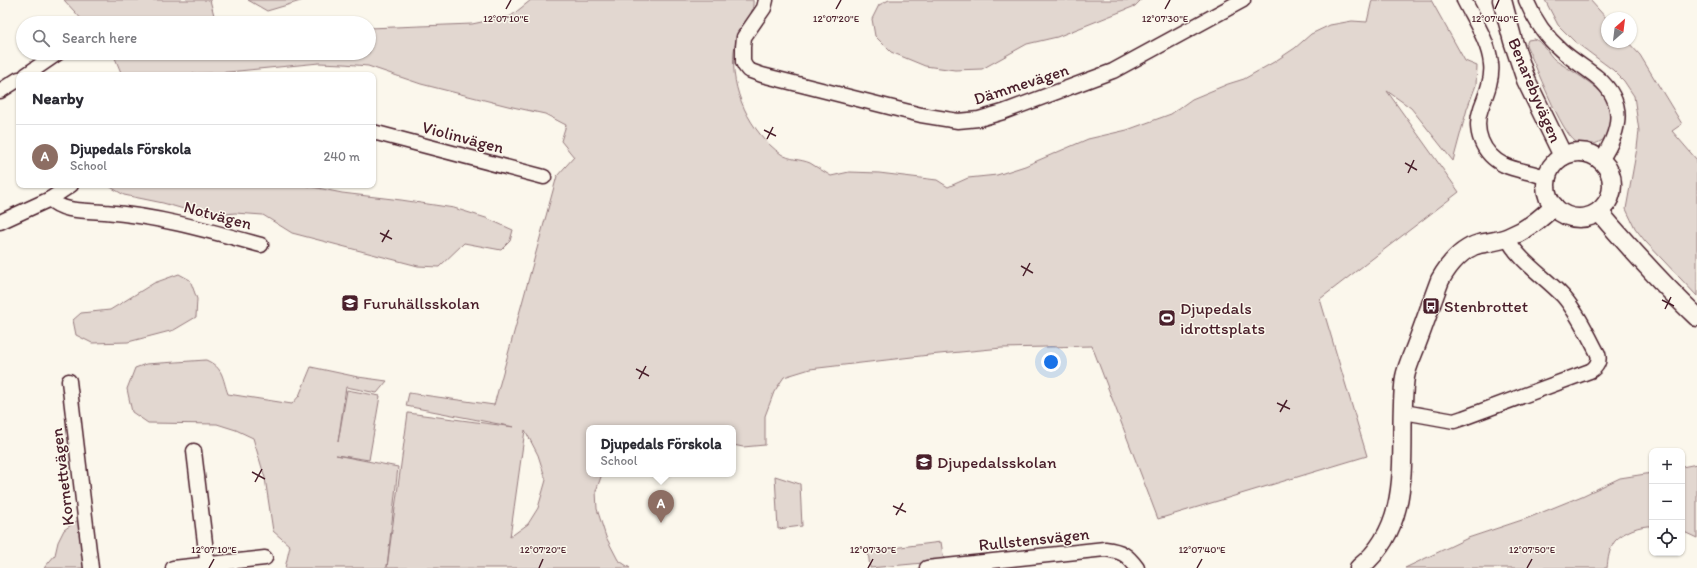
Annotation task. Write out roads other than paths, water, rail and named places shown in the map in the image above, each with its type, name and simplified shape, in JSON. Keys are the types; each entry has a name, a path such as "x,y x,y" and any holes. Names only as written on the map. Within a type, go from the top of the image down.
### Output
{"street":[{"name":"Dämmevägen","path":"766,0 764,8 744,37 743,62 748,70 762,75 921,115 958,121 979,119 1003,112 1113,71 1243,0"},
{"path":"1464,0 1481,34 1492,65 1487,92 1477,124 1478,135 1485,149 1503,164 1547,178"},
{"name":"Benarebyvägen","path":"1502,0 1513,41 1526,80 1563,156"},
{"path":"1526,0 1532,14 1544,33 1561,50 1599,79 1610,92 1617,104 1618,116 1616,132 1612,143 1601,160"},
{"path":"30,72 48,60"},
{"path":"0,91 16,81"},
{"name":"Violinvägen","path":"376,133 544,177"},
{"path":"1583,152 1590,154 1601,160 1609,170 1612,183 1610,196 1598,212 1587,217 1575,218 1564,214 1554,206 1547,190 1547,178 1554,164 1563,156 1571,153 1583,152"},
{"path":"0,222 50,199 66,188"},
{"name":"Notvägen","path":"50,199 59,206 151,217 261,245"},
{"path":"1359,568 1381,544 1396,512 1402,477 1407,369 1445,270 1464,251 1477,245 1507,238 1529,228 1554,206"},
{"path":"1598,212 1655,276 1697,317"},
{"path":"1404,412 1454,421 1590,371 1597,364 1599,359 1598,354 1567,301 1512,248 1507,238"},
{"name":"Kornettvägen","path":"70,381 91,568"},
{"path":"194,451 208,566"},
{"name":"Rullstensvägen","path":"927,568 1104,549 1116,550 1127,555 1137,568"},
{"path":"173,568 208,566 265,558"}],"place":[{"name":"Furuhällsskolan","path":"350,303"},
{"name":"Stenbrottet","path":"1431,306"},
{"name":"Djupedals idrottsplats","path":"1167,318"},
{"name":"Djupedalsskolan","path":"924,462"},
{"name":"Djupedals Förskola","path":"661,523"}]}
